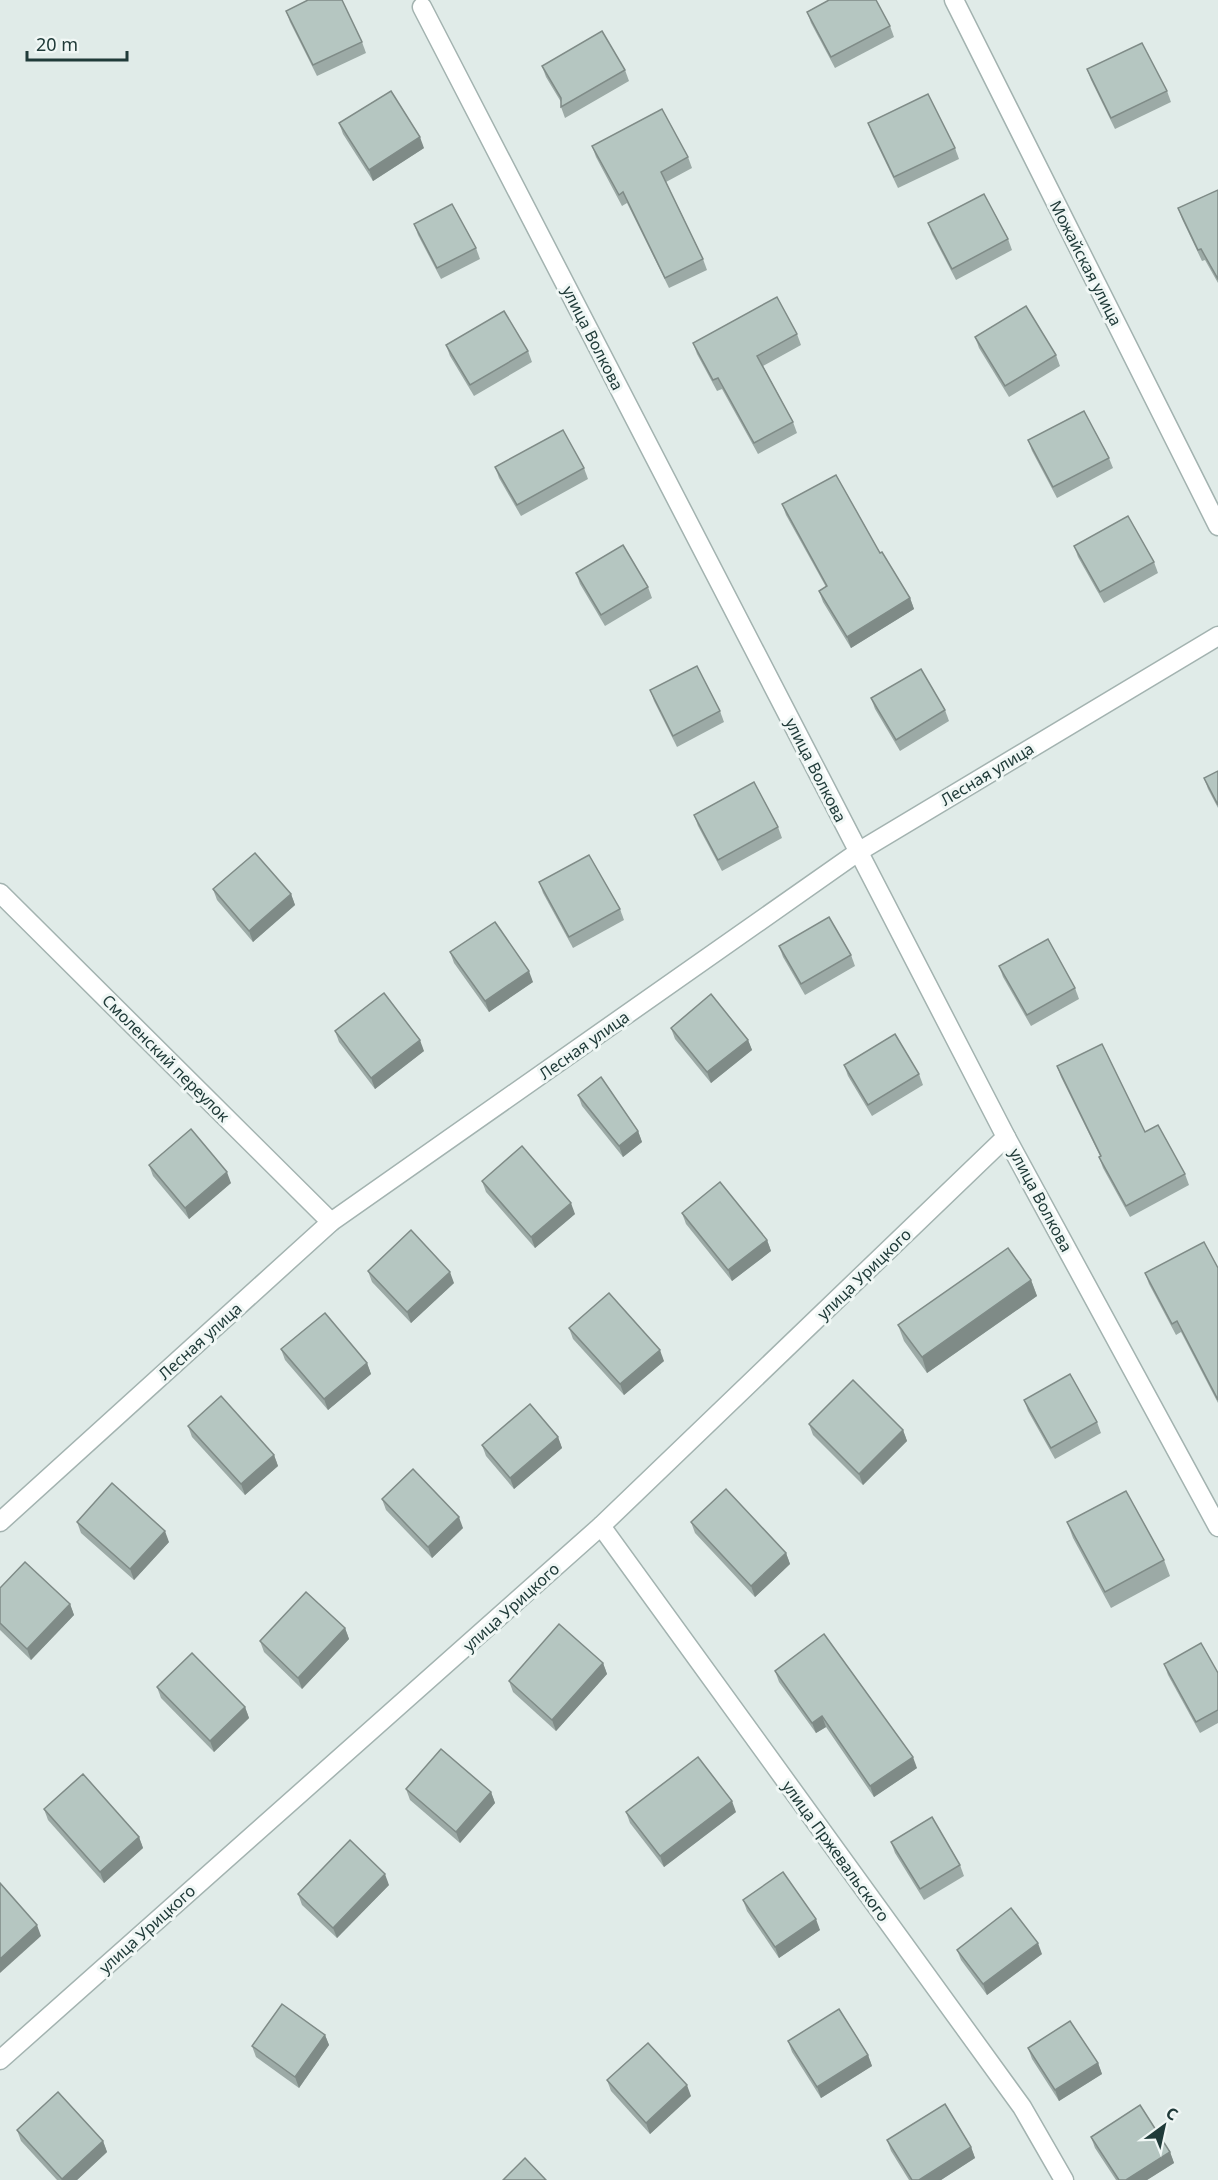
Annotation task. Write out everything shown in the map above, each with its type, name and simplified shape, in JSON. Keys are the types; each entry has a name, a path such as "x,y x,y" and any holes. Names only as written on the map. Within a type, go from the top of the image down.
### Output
{"street":[{"name":"Можайская улица","path":"954,0 1218,526"},
{"name":"улица Волкова","path":"422,8 1006,1137 1218,1527"},
{"name":"Лесная улица","path":"0,1522 331,1222 858,852 1218,636"},
{"name":"Смоленский переулок","path":"0,893 331,1222"},
{"name":"улица Урицкого","path":"0,2060 601,1526 1006,1137"},
{"name":"улица Пржевальского","path":"601,1526 1022,2107 1064,2180"}],"building":[{"path":"308,0 342,0 362,42 313,65 286,11"},
{"path":"829,0 876,0 890,26 831,57 807,12"},
{"path":"602,31 625,70 561,107 561,98 542,66"},
{"path":"1142,43 1167,91 1111,118 1087,69"},
{"path":"391,91 420,137 369,170 339,123"},
{"path":"928,94 955,148 894,177 868,123"},
{"path":"662,109 688,157 661,172 703,259 665,278 623,192 619,195 592,146"},
{"path":"1218,190 1218,279 1201,249 1198,250 1178,208"},
{"path":"984,194 1008,239 952,269 928,223"},
{"path":"452,204 476,248 437,268 414,224"},
{"path":"777,297 797,334 757,356 793,422 754,443 718,378 713,380 693,343"},
{"path":"1026,306 1056,355 1005,386 975,337"},
{"path":"504,311 528,351 470,385 446,345"},
{"path":"1084,411 1109,458 1053,487 1028,440"},
{"path":"563,430 584,468 517,505 495,467"},
{"path":"836,475 880,553 882,552 910,598 847,637 819,591 827,586 782,504"},
{"path":"1128,516 1154,562 1100,592 1074,546"},
{"path":"623,545 648,587 601,615 576,573"},
{"path":"697,666 720,711 673,736 650,690"},
{"path":"921,669 945,710 896,740 871,698"},
{"path":"1218,771 1218,805 1204,778"},
{"path":"754,782 778,827 718,860 694,815"},
{"path":"255,853 291,894 249,931 213,889"},
{"path":"589,855 620,909 569,937 539,882"},
{"path":"829,917 851,955 801,984 779,946"},
{"path":"495,922 529,971 485,1001 450,952"},
{"path":"1048,939 1075,988 1027,1015 999,966"},
{"path":"384,993 420,1040 371,1078 335,1031"},
{"path":"711,994 748,1040 707,1072 671,1028"},
{"path":"895,1034 919,1074 868,1105 844,1065"},
{"path":"1102,1044 1145,1132 1158,1125 1185,1174 1126,1206 1099,1157 1101,1156 1057,1066"},
{"path":"601,1077 638,1131 619,1146 578,1095"},
{"path":"191,1129 227,1172 185,1208 149,1165"},
{"path":"522,1146 571,1203 531,1237 482,1181"},
{"path":"720,1182 767,1240 728,1270 682,1213"},
{"path":"411,1230 450,1272 407,1312 368,1271"},
{"path":"1204,1242 1218,1268 1218,1400 1177,1321 1172,1324 1145,1273"},
{"path":"1008,1248 1031,1280 922,1357 898,1325"},
{"path":"609,1293 660,1350 620,1384 569,1328"},
{"path":"325,1313 367,1363 324,1399 281,1349"},
{"path":"1070,1374 1097,1422 1051,1448 1024,1400"},
{"path":"853,1380 903,1430 859,1474 809,1424"},
{"path":"221,1396 274,1455 241,1484 188,1426"},
{"path":"530,1404 558,1437 510,1478 482,1445"},
{"path":"413,1469 459,1517 428,1547 382,1499"},
{"path":"112,1483 165,1531 130,1569 77,1522"},
{"path":"726,1489 786,1553 751,1586 691,1522"},
{"path":"1126,1491 1164,1560 1105,1592 1067,1522"},
{"path":"25,1562 70,1604 27,1649 0,1623 0,1588"},
{"path":"306,1592 345,1628 298,1678 260,1641"},
{"path":"559,1624 603,1663 552,1720 509,1681"},
{"path":"824,1634 913,1757 870,1786 822,1716 812,1723 775,1671"},
{"path":"1201,1643 1218,1673 1218,1710 1196,1722 1164,1664"},
{"path":"192,1653 245,1707 210,1741 157,1687"},
{"path":"441,1749 491,1792 456,1832 406,1789"},
{"path":"698,1757 732,1801 660,1856 626,1812"},
{"path":"83,1774 139,1837 100,1872 44,1809"},
{"path":"932,1817 960,1865 920,1889 891,1842"},
{"path":"350,1840 385,1874 333,1928 298,1894"},
{"path":"783,1872 816,1919 775,1947 743,1900"},
{"path":"0,1883 37,1925 0,1959"},
{"path":"1011,1908 1038,1943 983,1984 957,1950"},
{"path":"282,2004 325,2035 295,2077 252,2046"},
{"path":"839,2009 868,2055 817,2087 788,2041"},
{"path":"1070,2021 1098,2063 1055,2090 1028,2048"},
{"path":"648,2043 687,2085 646,2123 607,2080"},
{"path":"58,2092 103,2141 62,2179 17,2130"},
{"path":"945,2104 971,2147 919,2180 912,2180 887,2140"},
{"path":"1140,2105 1170,2152 1126,2180 1119,2180 1091,2137"},
{"path":"525,2158 546,2180 503,2180"}]}
